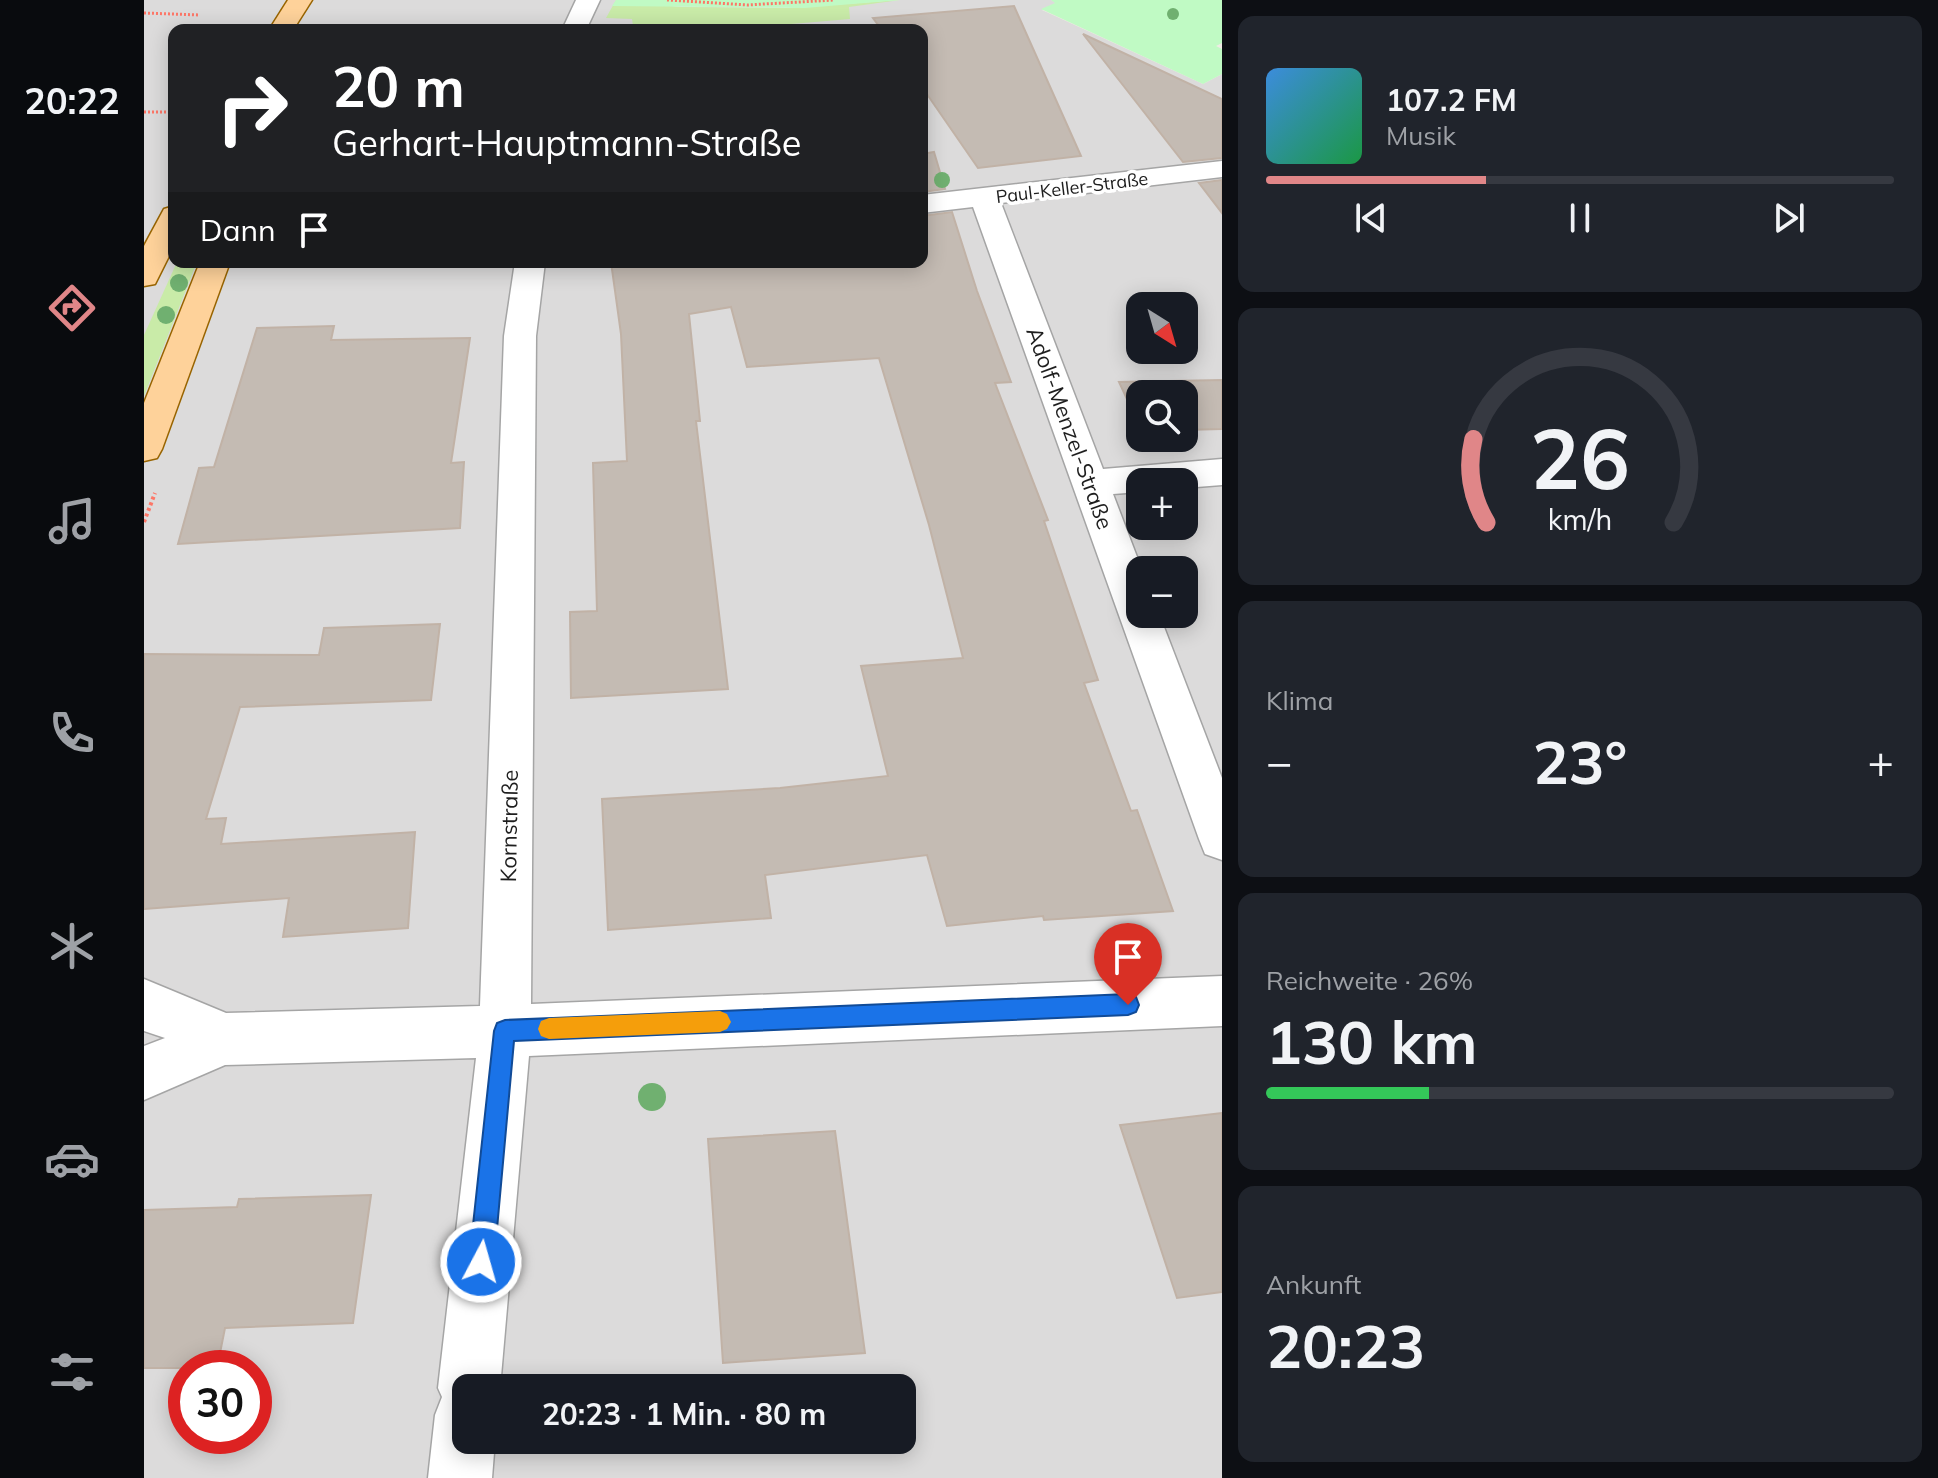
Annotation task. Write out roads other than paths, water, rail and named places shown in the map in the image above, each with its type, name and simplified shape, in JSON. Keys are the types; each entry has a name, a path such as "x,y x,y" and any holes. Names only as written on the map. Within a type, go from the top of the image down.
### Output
{"main road":[{"path":"285,24 300,0"},
{"path":"144,277 168,227"},
{"path":"144,449 213,268"}],"street":[{"path":"577,24 588,0"},
{"name":"Paul-Keller-Straße","path":"928,203 1222,169"},
{"name":"Adolf-Menzel-Straße","path":"984,198 1222,839"},
{"name":"Kornstraße","path":"470,1374 505,1031 520,336 529,268"},
{"path":"1091,483 1222,472"},
{"path":"144,1073 224,1039 505,1031 1222,1001"},
{"path":"144,1005 172,1014 224,1039"},
{"path":"460,1478 462,1454"}]}
